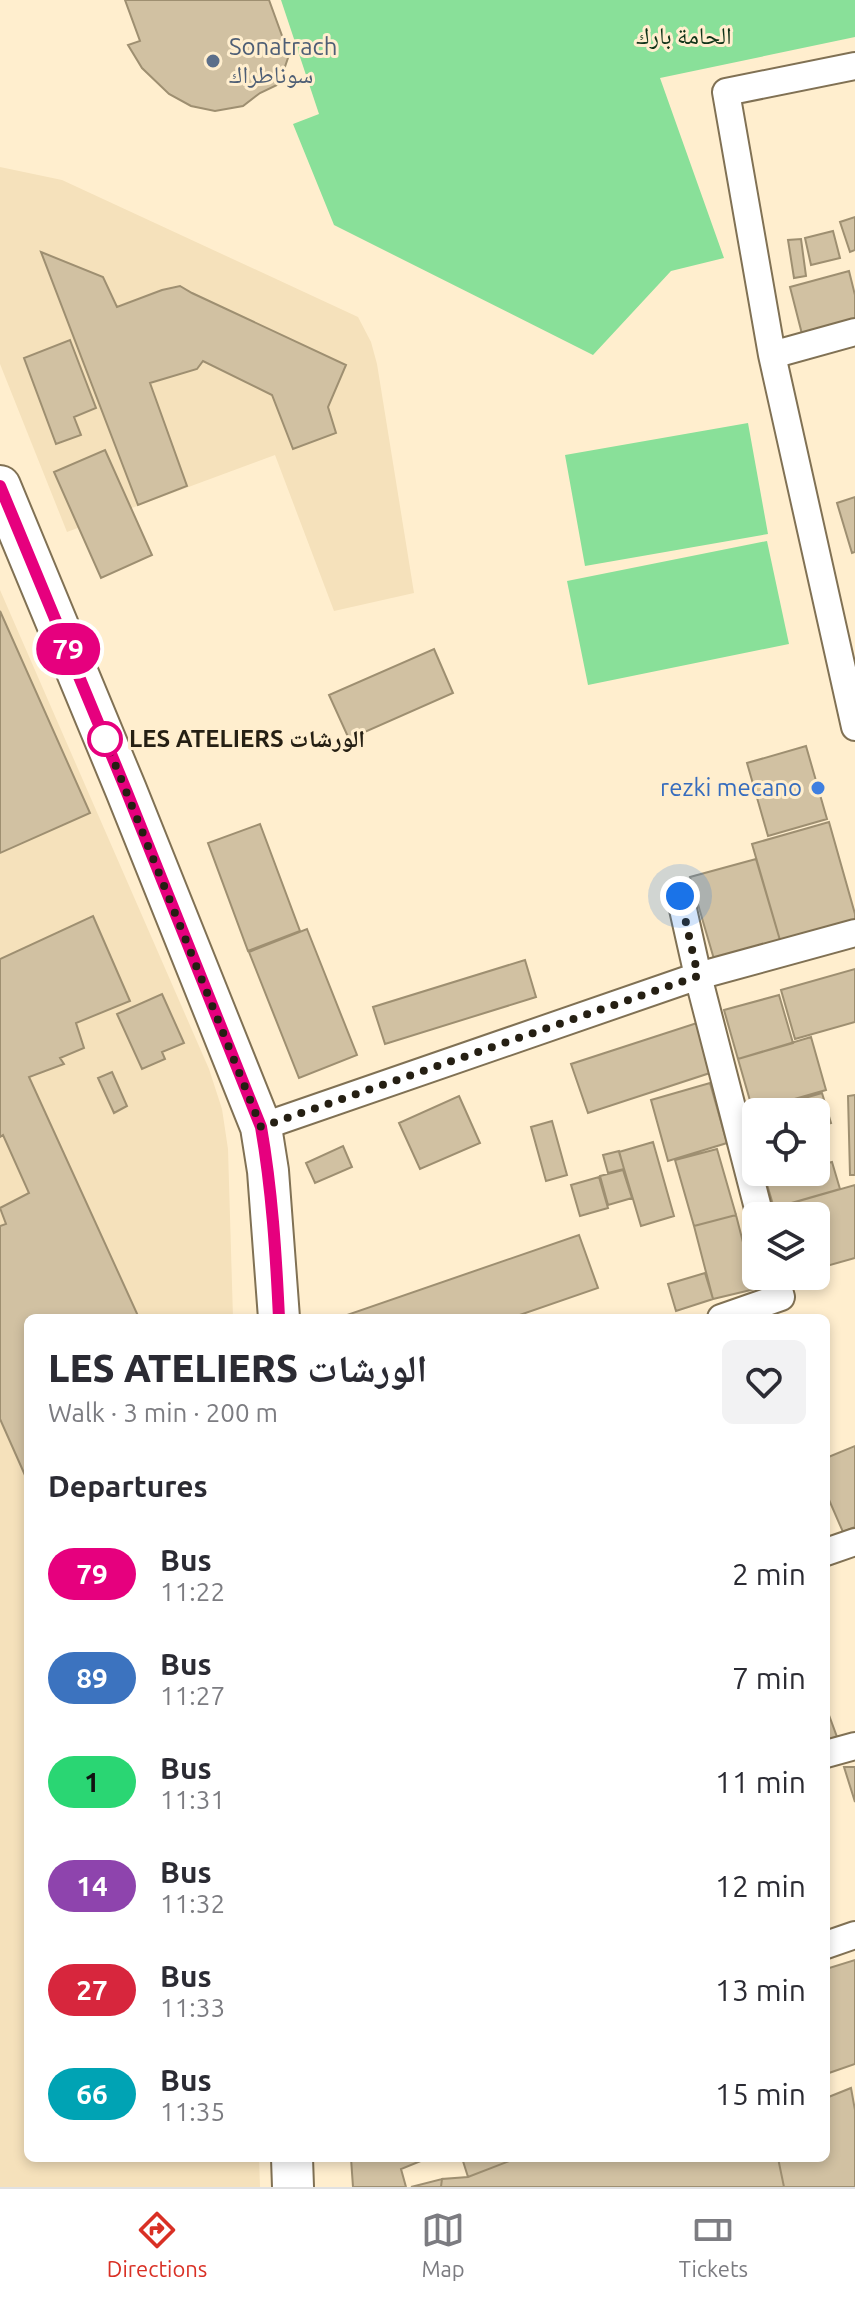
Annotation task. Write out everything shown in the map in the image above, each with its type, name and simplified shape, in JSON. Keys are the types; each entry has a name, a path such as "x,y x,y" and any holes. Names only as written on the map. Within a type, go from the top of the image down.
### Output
{"main road":[{"path":"0,486 261,1127 268,1171 279,1314"},
{"path":"292,2162 293,2187"}],"street":[{"path":"855,66 726,92 772,355 853,700 855,727"},
{"path":"772,355 855,332"},
{"path":"680,896 756,1202"},
{"path":"261,1127 698,976 855,933"},
{"path":"732,1314 781,1297 779,1290"},
{"path":"830,1551 855,1542"},
{"path":"830,1753 855,1746"},
{"path":"830,1944 855,1935"}],"shaded area":[{"path":"0,167 62,180 358,317 371,342 377,364 414,593 334,611 275,455 67,532 0,364"},
{"path":"0,590 209,1069 222,1109 228,1149 233,1314 24,1314 24,2162 259,2162 260,2187 0,2187"}],"green space":[{"name":"الحامة بارك","path":"281,0 855,0 855,37 660,78 724,258 671,271 593,355 334,225 293,124 319,114"},
{"path":"748,423 768,534 585,566 565,455"},
{"path":"767,541 789,644 588,685 567,581"}],"building":[{"name":"Sonatrach سوناطراك","path":"125,0 269,0 289,55 279,84 243,106 215,111 191,106 169,94 142,68 128,45 140,41"},
{"path":"855,217 855,250 850,252 840,222"},
{"path":"833,231 840,258 811,265 805,238"},
{"path":"801,239 806,276 794,278 788,240"},
{"path":"41,252 103,277 117,307 180,286 346,365 328,407 336,433 293,449 272,395 203,361 197,369 150,383 187,486 138,505"},
{"path":"849,271 855,295 855,321 802,334 790,287"},
{"path":"70,340 96,408 74,417 81,435 56,444 24,358"},
{"path":"105,450 152,555 101,578 54,472"},
{"path":"855,497 855,552 852,553 837,503"},
{"path":"0,611 90,813 0,853"},
{"path":"434,649 453,693 349,739 329,695"},
{"path":"806,746 827,819 768,836 747,763"},
{"path":"829,822 855,914 855,926 782,947 752,844"},
{"path":"260,824 300,931 248,951 208,843"},
{"path":"756,859 782,947 716,966 690,877"},
{"path":"93,916 130,1001 76,1023 84,1048 60,1058 64,1064 29,1077 137,1314 24,1314 24,1473 0,1419 0,1226 6,1224 0,1208 29,1193 3,1135 0,1137 0,959"},
{"path":"307,929 357,1055 299,1078 249,952"},
{"path":"525,960 536,997 385,1044 373,1007"},
{"path":"855,969 855,1022 795,1039 781,990"},
{"path":"162,994 184,1043 162,1052 165,1059 142,1069 117,1014"},
{"path":"779,995 793,1043 738,1059 724,1010"},
{"path":"700,1022 716,1071 588,1113 571,1064"},
{"path":"811,1037 826,1090 798,1098 749,1098 738,1059"},
{"path":"112,1072 127,1106 114,1113 98,1078"},
{"path":"710,1083 727,1143 668,1161 651,1100"},
{"path":"822,1093 824,1098 805,1098"},
{"path":"855,1095 855,1175 850,1175 848,1096"},
{"path":"459,1096 480,1143 420,1169 399,1123"},
{"path":"552,1121 567,1175 546,1181 531,1127"},
{"path":"653,1142 674,1216 641,1226 619,1152"},
{"path":"343,1146 352,1167 315,1183 306,1163"},
{"path":"717,1149 736,1215 694,1226 675,1160"},
{"path":"619,1151 624,1169 608,1173 603,1155"},
{"path":"830,1162 840,1189 795,1202 772,1202 767,1186 830,1186"},
{"path":"623,1170 632,1198 608,1205 600,1176"},
{"path":"599,1177 608,1208 580,1216 571,1185"},
{"path":"855,1185 855,1258 830,1265 830,1202 796,1202"},
{"path":"736,1215 742,1238 742,1290 751,1290 713,1299 694,1226"},
{"path":"579,1235 598,1288 523,1314 350,1314"},
{"path":"705,1273 713,1299 676,1311 668,1284"},
{"path":"855,1446 855,1527 843,1532 830,1502 830,1456"},
{"path":"830,1718 837,1737 830,1740"},
{"path":"844,1767 855,1767 855,1802"},
{"path":"855,1960 855,2064 830,2073 830,1968"},
{"path":"851,2088 855,2110 855,2187 784,2187 779,2162 830,2162 830,2096"},
{"path":"351,2162 418,2162 401,2169 406,2187 353,2187"},
{"path":"463,2162 507,2162 468,2177"},
{"path":"507,2162 779,2162 784,2187 441,2187 442,2179 468,2177"},
{"path":"442,2179 441,2187 411,2187"}],"bus line":[{"name":"79","path":"0,486 261,1127 273,1220 279,1314"}],"place":[{"name":"Sonatrach سوناطراك","path":"213,61"},
{"name":"LES ATELIERS الورشات","path":"105,739"},
{"name":"rezki mecano","path":"818,788"}],"route":[{"path":"105,739 261,1127 698,976 680,896"}]}
